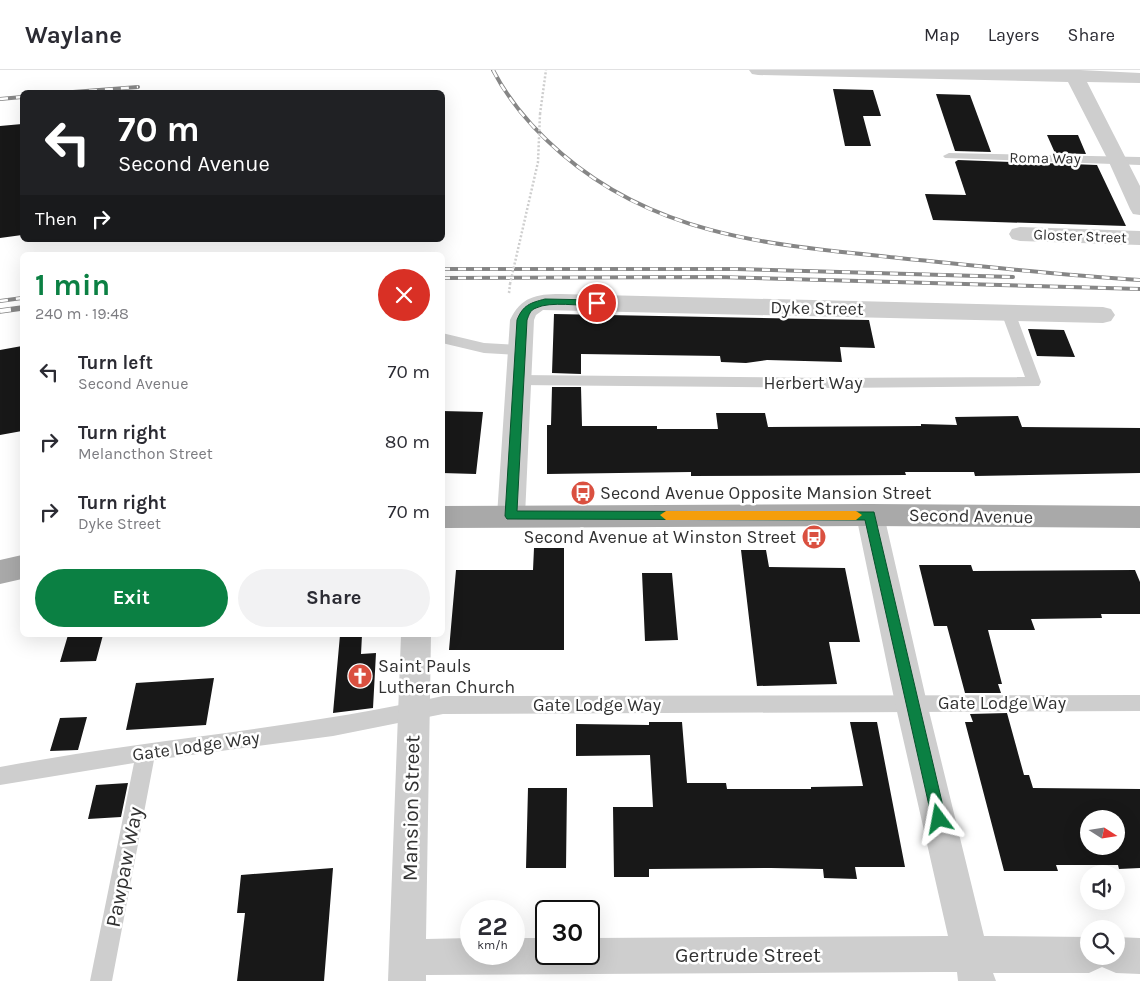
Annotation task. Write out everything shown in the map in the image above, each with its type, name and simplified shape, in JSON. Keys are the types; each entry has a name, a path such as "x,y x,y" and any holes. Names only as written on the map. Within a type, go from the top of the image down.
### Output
{"main road":[{"name":"Second Avenue","path":"445,517 870,515 1140,517"},
{"path":"0,572 20,567"}],"street":[{"path":"758,70 1073,73 1140,78"},
{"path":"1073,73 1118,160 1140,209"},
{"name":"Gloster Street","path":"1020,234 1140,238"},
{"name":"Dyke Street","path":"520,350 522,320 525,312 531,306 545,302 1103,315"},
{"path":"511,516 520,350"},
{"path":"870,515 911,702 974,968"},
{"name":"Mansion Street","path":"407,969 412,713 416,637"},
{"name":"Gertrude Street","path":"407,969 974,968 1080,956"},
{"path":"1125,956 1140,956"}],"lane":[{"name":"Roma Way","path":"950,156 1140,161"},
{"name":"Herbert Way","path":"518,380 833,383 1034,382 1008,312"},
{"path":"445,339 484,348 520,350"},
{"name":"Gate Lodge Way","path":"0,776 146,753 383,720 443,705 911,702 1140,703"},
{"name":"Pawpaw Way","path":"102,981 146,753"}],"path":[{"path":"510,284 538,162 540,114 546,70"}],"building":[{"path":"833,89 873,90 881,116 863,116 871,146 845,146"},
{"path":"936,94 970,95 991,152 955,151"},
{"path":"20,124 20,235 0,238 0,126"},
{"path":"1047,135 1078,135 1086,154 1055,153"},
{"path":"958,160 1097,165 1126,226 933,220 925,194 966,195 955,162"},
{"path":"554,314 869,320 875,348 840,347 842,362 767,360 746,363 721,362 720,356 581,354 581,374 552,373"},
{"path":"1028,329 1064,330 1075,357 1037,356"},
{"path":"20,346 20,431 0,435 0,350"},
{"path":"552,387 581,387 582,426 657,426 657,429 718,429 716,413 765,413 768,427 957,425 955,417 1018,416 1022,427 1140,428 1140,473 975,476 974,472 905,472 906,475 691,476 691,472 547,474 547,425 551,425"},
{"path":"445,411 483,412 476,474 445,473"},
{"path":"534,548 564,548 564,650 449,650 456,570 533,570"},
{"path":"741,550 766,550 769,567 845,568 860,642 829,642 837,684 757,686"},
{"path":"919,565 971,565 973,571 1135,570 1140,582 1140,614 1101,614 1102,618 1031,619 1035,630 988,630 1002,684 998,684 1001,693 965,693 947,626 934,626"},
{"path":"642,573 672,573 678,640 645,641"},
{"path":"67,637 102,637 96,661 60,662"},
{"path":"340,637 362,637 361,654 376,653 373,708 333,713"},
{"path":"214,678 206,725 126,730 136,683"},
{"path":"1007,713 1024,775 1029,775 1033,788 1140,789 1140,868 1125,869 1125,865 1056,865 1058,871 1004,871 965,722 973,722 970,714"},
{"path":"87,717 78,750 50,751 60,718"},
{"path":"649,722 682,722 687,783 726,783 727,789 811,789 811,787 863,786 850,722 877,722 905,867 855,867 857,879 824,878 823,869 771,868 649,869 649,877 614,877 613,807 653,807 650,755 576,756 576,724 649,725"},
{"path":"128,783 121,817 88,819 96,785"},
{"path":"528,788 567,788 566,868 526,868"},
{"path":"333,868 324,981 237,981 245,913 237,913 241,875"}],"railway":[{"path":"493,70 507,94 523,115 562,154 600,182 639,204 679,220 721,233 764,242 808,248 1079,276 1140,280"},
{"path":"99,90 138,87"},
{"path":"0,99 20,97"},
{"path":"445,269 736,269 1013,277"},
{"path":"445,278 717,277 1140,289"},
{"path":"0,301 20,298"},
{"path":"0,311 20,308"}],"slow traffic":[{"path":"666,515 856,515"}],"place":[{"name":"Second Avenue Opposite Mansion Street","path":"583,493"},
{"name":"Second Avenue at Winston Street","path":"814,537"},
{"name":"Saint Pauls Lutheran Church","path":"360,676"}],"route":[{"path":"597,303 545,302 531,306 525,312 522,320 511,516 870,515 939,819"}]}
